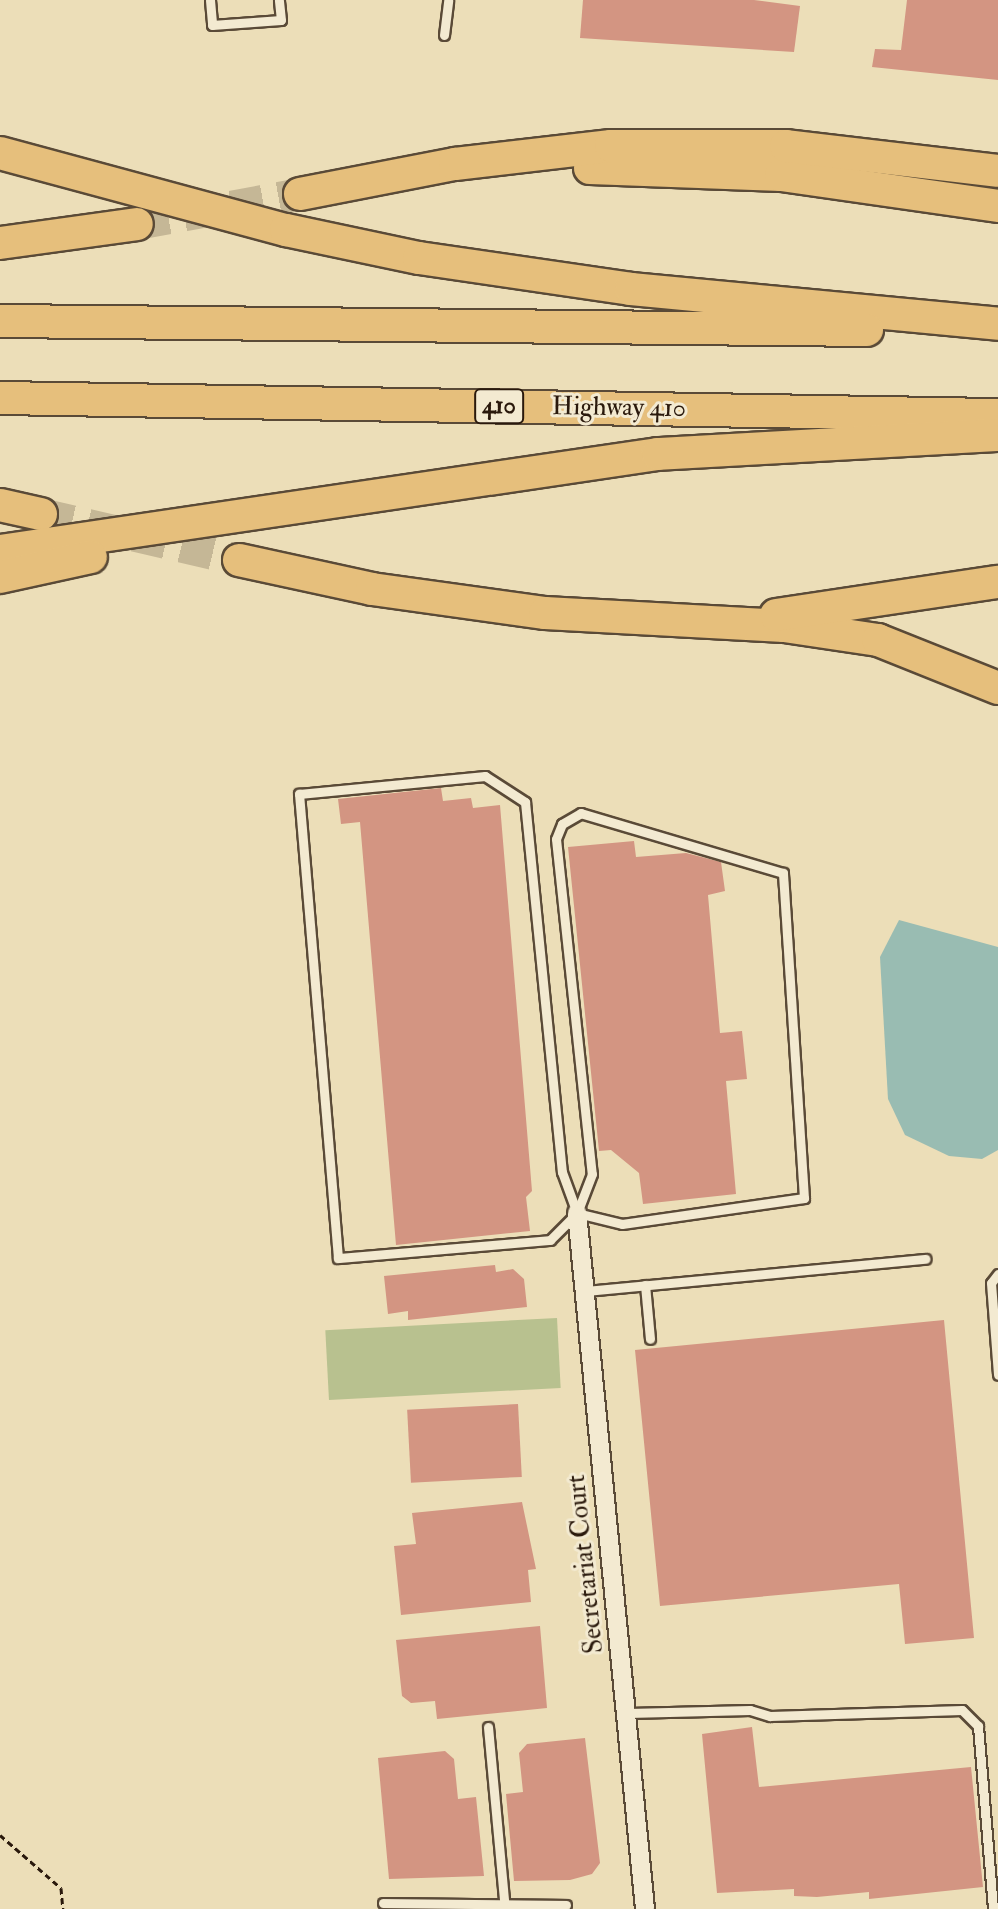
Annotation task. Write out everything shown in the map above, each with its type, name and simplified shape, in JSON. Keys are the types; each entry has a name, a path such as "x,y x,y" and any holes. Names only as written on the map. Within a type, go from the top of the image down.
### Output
{"highway":[{"path":"300,194 403,177 455,164 564,149 683,144 884,155 998,171"},
{"path":"1,153 286,230 419,258 631,289 998,327"},
{"path":"403,177 676,167 781,175 998,206"},
{"path":"0,243 137,224"},
{"path":"0,321 676,331 998,327"},
{"name":"Highway 410","path":"0,398 998,415"},
{"path":"0,551 218,523 658,454 998,435"},
{"path":"0,505 41,514"},
{"path":"0,577 218,523"},
{"path":"239,560 372,589 545,613 722,622 878,640 998,688"},
{"path":"722,622 998,582"}],"street":[{"name":"Secretariat Court","path":"577,1213 645,1909"}],"lane":[{"path":"210,0 212,25 281,20 279,0"},
{"path":"444,35 448,0"},
{"path":"577,1213 562,1172 525,802 485,776 299,794 338,1258 550,1240 577,1213 592,1174 556,839 562,824 581,813 783,873 804,1198 622,1224 577,1213"},
{"path":"585,1291 926,1259"},
{"path":"998,1274 991,1283 998,1375"},
{"path":"645,1285 650,1339"},
{"path":"628,1713 750,1710 770,1716 962,1710 978,1726 993,1909"},
{"path":"488,1727 505,1907"},
{"path":"383,1903 505,1907 566,1905"}],"path":[{"path":"0,1835 61,1888 63,1909"}],"green space":[{"path":"557,1318 561,1388 329,1400 325,1330"}],"water":[{"path":"899,920 998,947 998,1150 982,1159 949,1156 905,1135 888,1099 880,957"}],"building":[{"path":"583,0 754,0 800,6 794,52 580,38"},
{"path":"907,0 998,0 998,80 872,67 875,49 901,50"},
{"path":"441,788 443,801 471,798 473,808 500,805 532,1191 526,1197 530,1231 396,1245 360,822 341,824 338,799"},
{"path":"634,841 636,857 686,853 721,862 725,891 708,895 720,1033 742,1031 747,1079 726,1081 736,1194 643,1204 639,1173 611,1150 599,1151 568,847"},
{"path":"495,1265 496,1272 513,1269 524,1279 527,1307 408,1320 408,1311 388,1314 384,1276"},
{"path":"944,1320 974,1638 905,1644 899,1584 660,1606 635,1350"},
{"path":"518,1404 522,1477 411,1483 407,1410"},
{"path":"522,1502 536,1569 528,1570 531,1602 401,1615 394,1546 416,1544 412,1513"},
{"path":"540,1626 547,1708 437,1719 435,1701 411,1703 402,1696 396,1640"},
{"path":"752,1727 759,1787 971,1767 983,1887 869,1899 869,1892 794,1896 794,1889 717,1893 702,1734"},
{"path":"585,1738 600,1863 592,1874 570,1880 514,1881 506,1794 523,1792 519,1753 527,1744"},
{"path":"445,1751 454,1759 458,1799 476,1797 484,1876 389,1879 378,1758"}],"tunnel":[{"path":"137,224 300,194"},
{"path":"41,514 239,560"}]}
